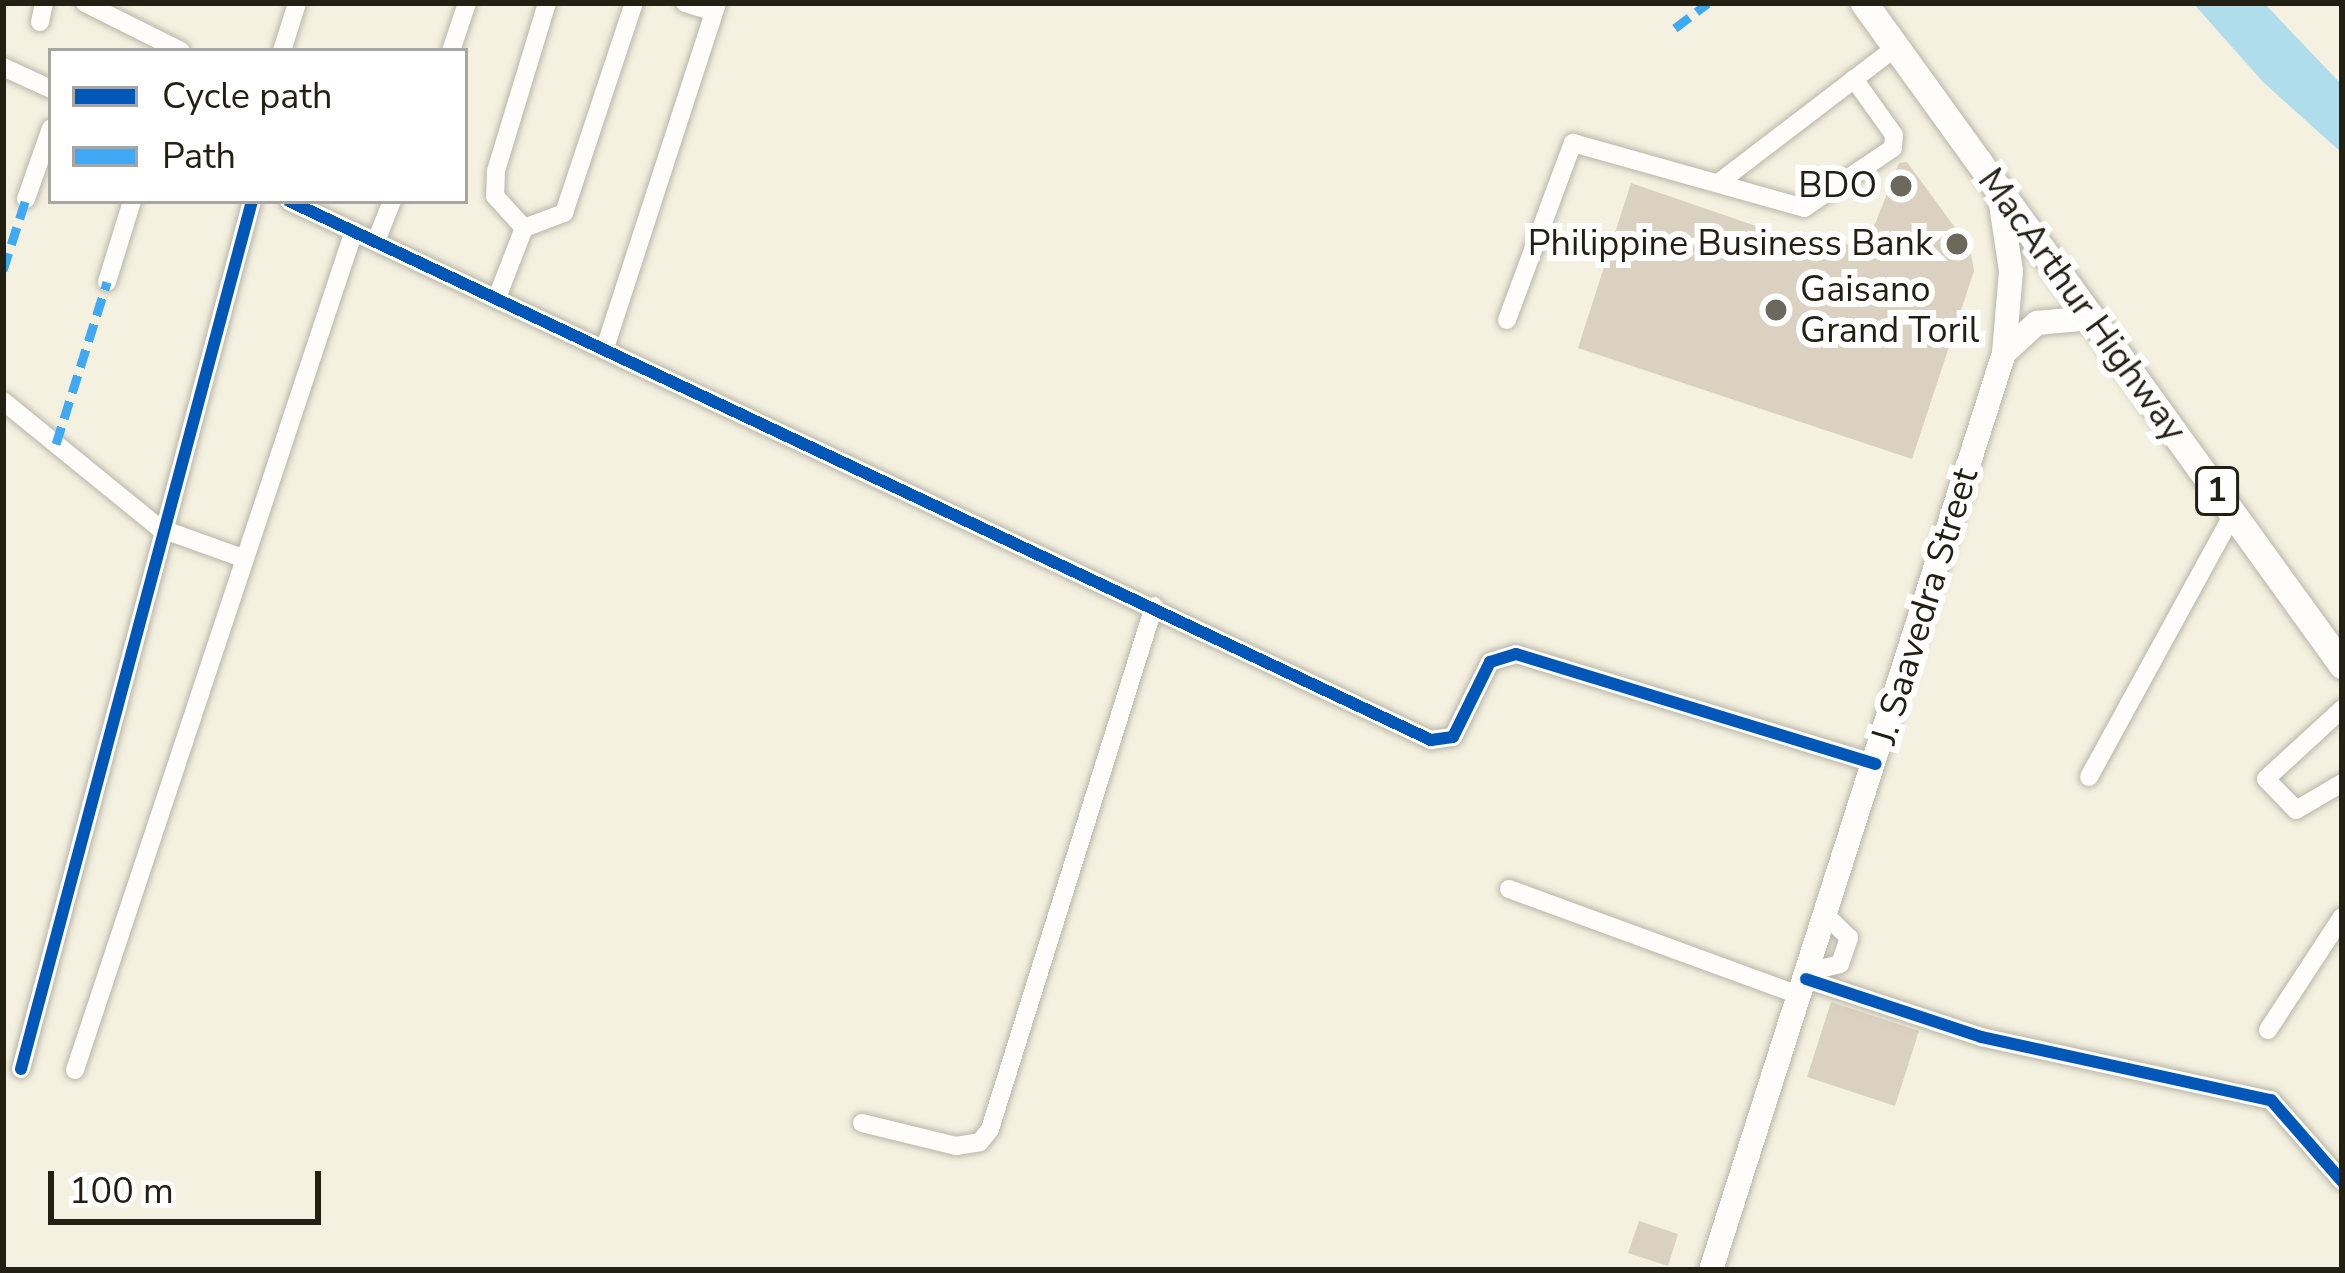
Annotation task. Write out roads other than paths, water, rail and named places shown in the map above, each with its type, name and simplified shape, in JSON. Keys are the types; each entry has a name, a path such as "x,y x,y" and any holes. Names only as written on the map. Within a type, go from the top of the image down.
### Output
{"highway":[{"name":"MacArthur Highway","path":"1864,3 2342,664"}],"main road":[{"name":"J. Saavedra Street","path":"1711,1270 2004,353 2011,271 1999,190"},
{"path":"2004,353 2046,320 2092,318"}],"street":[{"path":"85,3 175,48"},
{"path":"452,48 467,3"},
{"path":"524,228 495,196 496,171 547,3"},
{"path":"498,295 524,228 563,213 634,3"},
{"path":"605,345 716,8 685,3"},
{"path":"283,48 294,4"},
{"path":"1721,181 1896,47"},
{"path":"3,67 48,88"},
{"path":"1507,320 1573,143 1804,208 1888,154 1894,135 1854,79"},
{"path":"26,199 48,137"},
{"path":"107,282 131,204"},
{"path":"21,1069 159,528 251,204"},
{"path":"296,204 605,345 1431,740 1453,737 1490,662 1516,654 1876,764"},
{"path":"376,241 391,204"},
{"path":"76,1070 354,231"},
{"path":"3,401 159,528 245,560"},
{"path":"2089,777 2233,514"},
{"path":"862,1123 956,1146 980,1142 990,1129 1154,606"},
{"path":"2342,709 2266,779 2296,810 2342,783"},
{"path":"1509,889 1982,1037 2271,1100 2342,1181"},
{"path":"2268,1030 2342,917"}],"water":[{"path":"2193,3 2264,3 2342,85 2342,153 2263,82"}],"place":[{"name":"BDO","path":"1901,186"},
{"name":"Philippine Business Bank","path":"1957,244"},
{"name":"Gaisano Grand Toril","path":"1776,310"}]}
